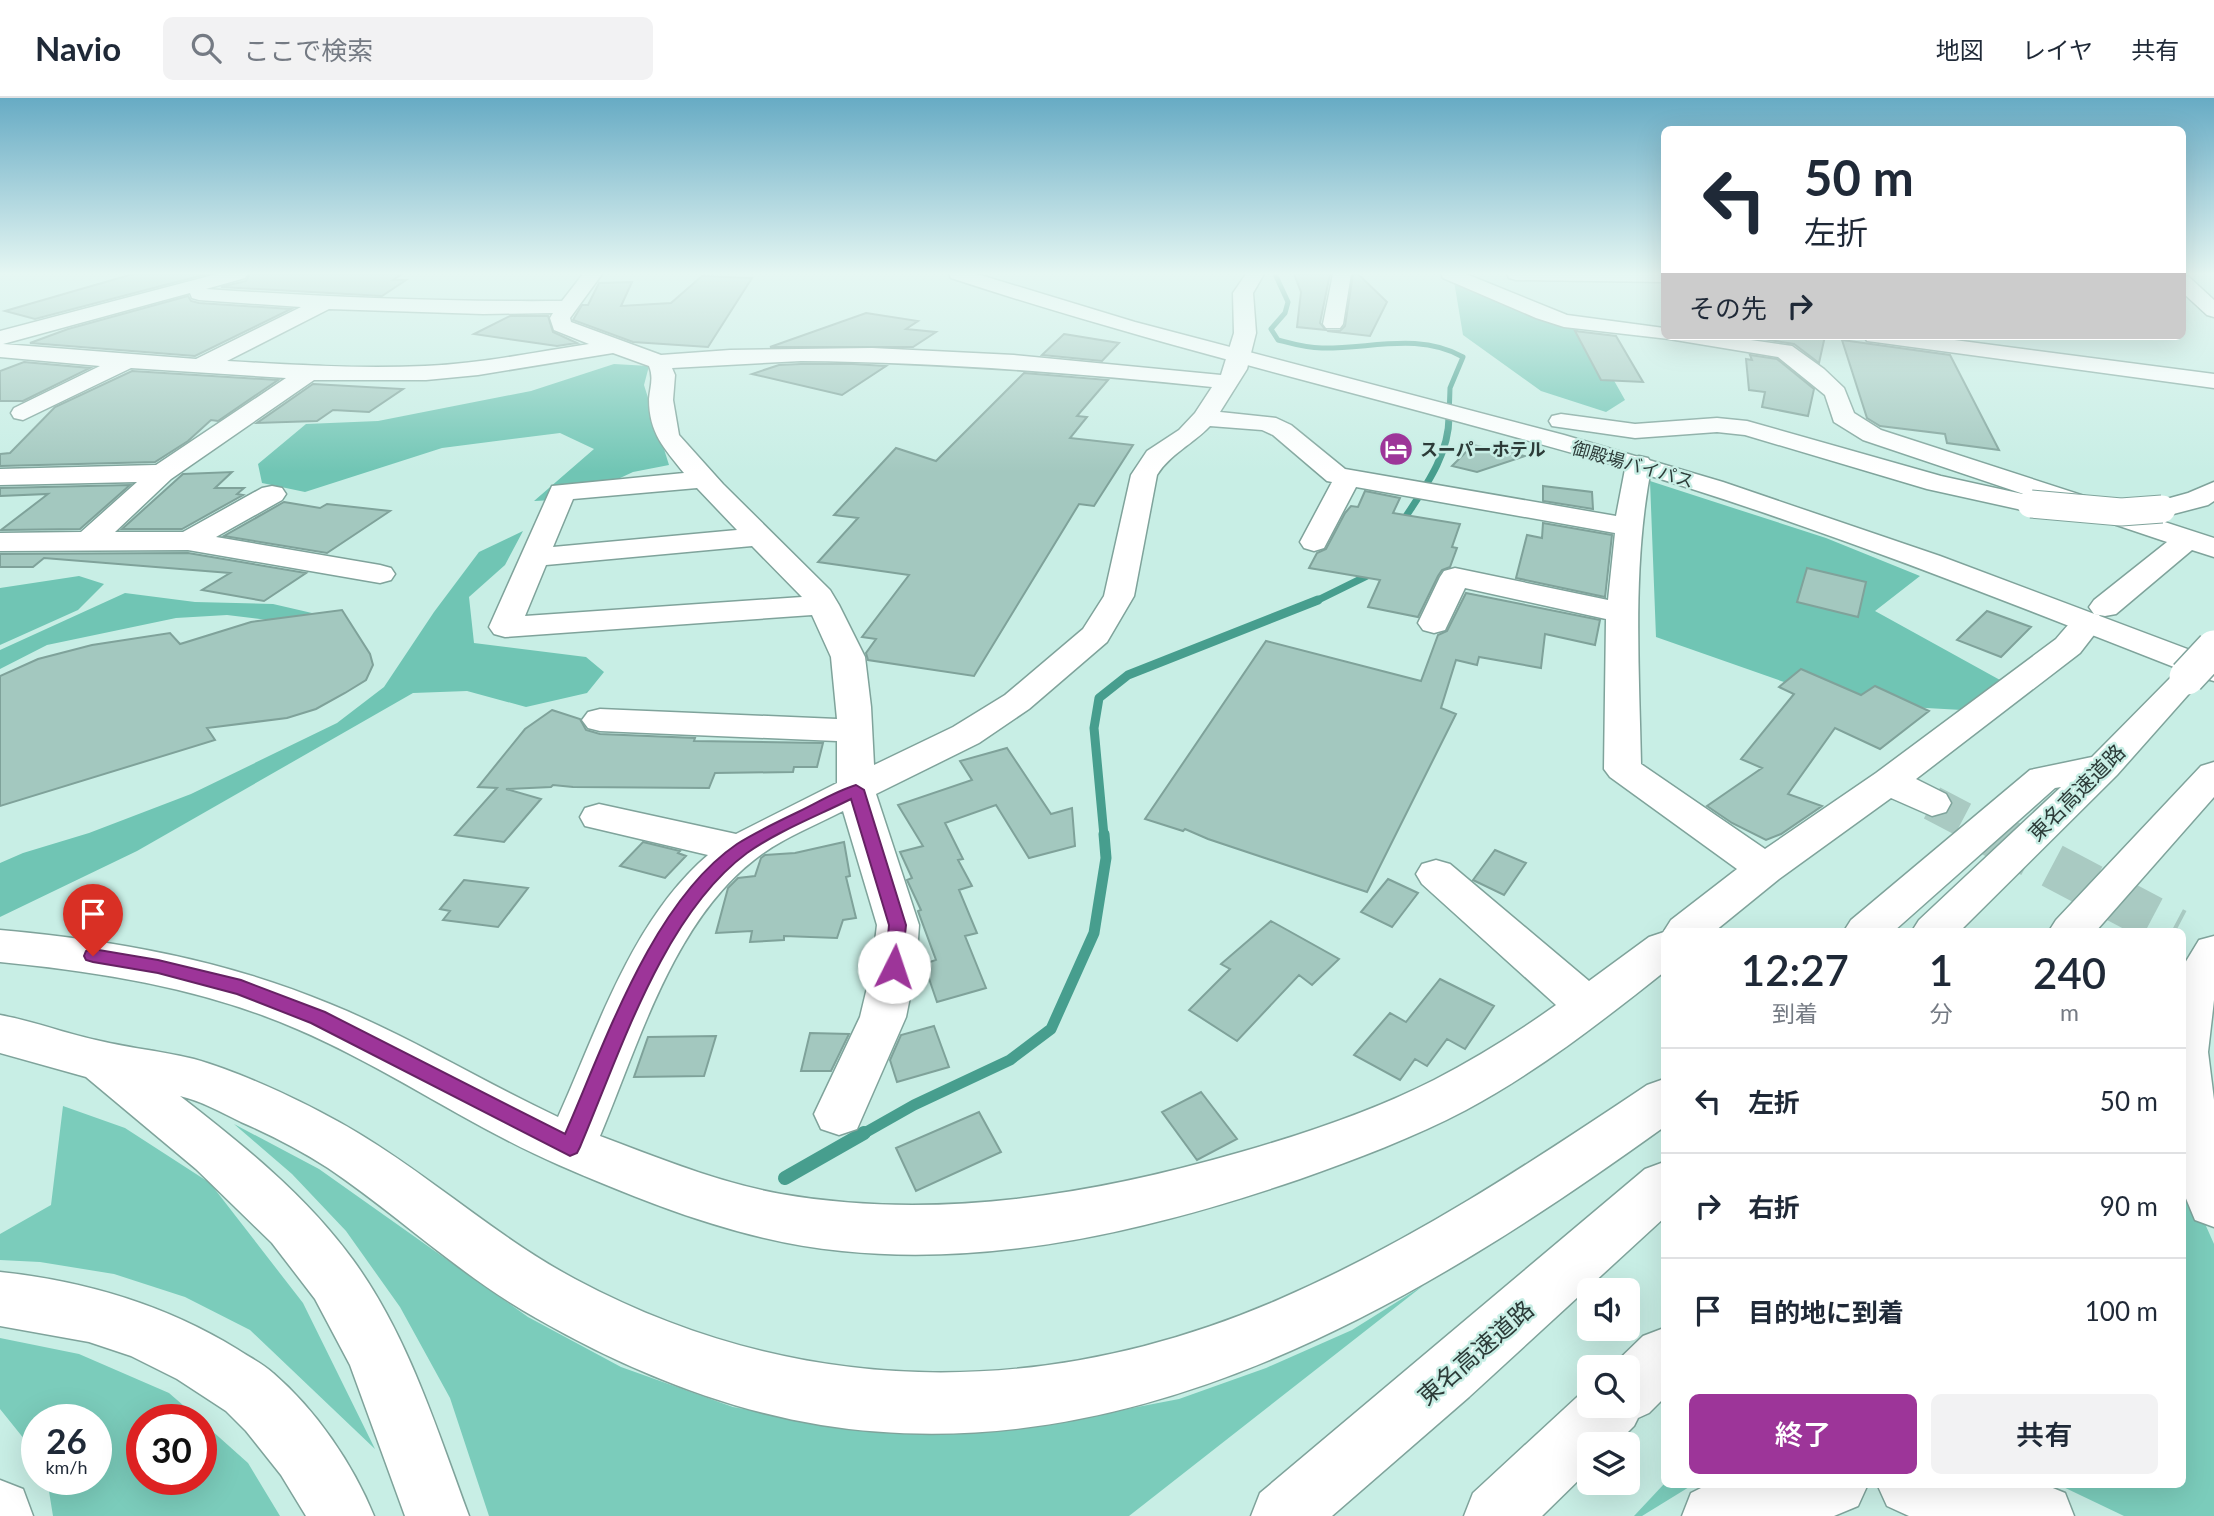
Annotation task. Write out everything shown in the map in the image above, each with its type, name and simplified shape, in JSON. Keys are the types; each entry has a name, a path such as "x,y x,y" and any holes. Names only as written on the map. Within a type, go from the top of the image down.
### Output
{"main road":[{"path":"199,366 251,340"},
{"path":"596,340 659,362 735,355 841,354 1091,368 1236,362"},
{"name":"御殿場バイパス","path":"1165,340 1236,362 1707,460 1903,532 2097,615 2201,674"},
{"name":"御殿場バイパス","path":"1195,340 1236,362"},
{"path":"570,1147 647,970 676,919 707,880 741,849 777,828 987,722 1017,702 1096,635 1119,596 1144,475 1156,456 1188,435 1204,418 1236,362 1243,340"},
{"path":"1743,340 1787,343 1836,393 1843,417 1872,435 2201,544"},
{"path":"1906,340 2214,381"},
{"path":"0,350 309,373 426,373 478,368 611,346"},
{"path":"23,413 127,361"},
{"path":"659,362 664,375 661,400 667,436 703,479 818,597 848,657 856,790 898,925 894,967 883,1017 839,1114"},
{"path":"89,540 162,473 309,373"},
{"path":"1471,411 1619,430 1665,431 1717,425 1747,428 1968,492 2031,504 2121,512 2162,509 2198,499 2214,490"},
{"name":"御殿場バイパス","path":"1471,411 1754,500 2097,615 2214,648"},
{"path":"1204,418 1267,424 1282,430 1336,475 1479,514 1631,527"},
{"path":"1859,461 1755,439 1720,442 1707,460 1712,474 1732,485 1824,517 1922,558"},
{"path":"1639,464 1632,496 1623,612 1623,769 1765,869"},
{"path":"0,477 162,473"},
{"path":"1314,542 1347,478"},
{"path":"703,479 562,492 505,627 822,605"},
{"path":"188,541 272,494"},
{"path":"535,557 760,537"},
{"path":"0,542 188,541 380,574"},
{"path":"1690,928 1765,869 1889,781 2068,646 2097,615 2201,544"},
{"path":"1434,623 1455,577 1623,612"},
{"name":"東名高速道路","path":"1937,928 2201,674 2214,648"},
{"path":"600,720 854,731"},
{"path":"1869,928 2043,778 2104,766"},
{"path":"2074,928 2214,774"},
{"path":"1889,781 1932,803"},
{"path":"599,817 741,849"},
{"path":"1436,874 1588,1007"},
{"path":"0,946 71,952 158,967 241,987 318,1018 570,1147 691,1192 781,1217 880,1228 982,1228 1097,1212 1217,1183 1334,1146 1450,1094 1588,1007 1661,950"},
{"path":"2186,1018 2198,977 2214,952"},
{"path":"0,1034 100,1060 199,1081 290,1121 358,1160 420,1209 523,1280 633,1339 735,1373 821,1395 921,1403 1005,1400 1099,1385 1197,1360 1296,1321 1435,1251 1661,1102"},
{"path":"100,1060 222,1160 314,1252 347,1299 380,1366 437,1516"},
{"path":"2186,1070 2193,1116 2212,1176"},
{"name":"東名高速道路","path":"1283,1516 1448,1376 1661,1188"},
{"path":"0,1299 55,1304 117,1322 187,1350 254,1395 306,1456 342,1516"},
{"path":"1640,1380 1661,1360"},
{"path":"1496,1516 1599,1418"},
{"path":"1714,1516 1744,1500 1813,1488"},
{"path":"1944,1488 2001,1500 2042,1516"}],"green space":[{"path":"1470,340 1587,340 1599,354 1625,400 1606,412 1541,391"},
{"path":"614,364 649,366 644,385 669,465 633,472 575,499 534,501 594,449 560,433 442,448 305,492 262,483 258,464 306,424 378,421 531,391"},
{"path":"1650,481 1826,538 1920,576 1875,611 2000,680 1962,710 1855,704 1808,716 1784,682 1656,637"},
{"path":"523,531 505,565 469,597 474,643 586,657 604,672 587,693 526,707 467,691 413,693 137,851 0,917 0,863 191,794 337,723 384,687 434,612 479,552"},
{"path":"79,576 104,584 78,610 0,645 0,588"},
{"path":"125,593 195,602 273,604 312,613 284,622 227,615 176,618 47,645 0,669 0,650"},
{"path":"63,1106 125,1128 210,1183 303,1303 375,1449 250,1330 185,1297 114,1274 40,1262 0,1260 0,1234 51,1205"},
{"path":"234,1124 319,1169 528,1317 621,1367 733,1407 851,1429 970,1431 1080,1418 1179,1399 1266,1368 1352,1330 1424,1285 1129,1516 489,1516 450,1398 400,1307 346,1231 292,1174"},
{"path":"2186,1181 2214,1244 2214,1516 2124,1516 2065,1488 2186,1488"},
{"path":"0,1338 79,1354 169,1393 182,1404 126,1404 126,1495 217,1495 217,1435 248,1463 280,1516 53,1516 50,1495 112,1495 112,1404 21,1404 21,1435 0,1409"},
{"path":"1661,1487 1688,1488 1642,1516 1634,1516"}],"building":[{"path":"38,340 227,340 195,356 30,343"},
{"path":"517,340 571,340 577,343 557,346"},
{"path":"628,340 712,340 708,347"},
{"path":"789,340 923,340 913,347 770,347"},
{"path":"1058,340 1119,343 1102,361 1042,355"},
{"path":"1580,340 1618,340 1643,382 1601,380"},
{"path":"1770,340 1824,340 1819,363 1794,344"},
{"path":"1842,340 1950,355 1999,450 1947,443 1945,434 1880,426 1867,418"},
{"path":"1750,355 1777,359 1814,389 1808,416 1762,407 1765,392 1749,390 1746,359 1752,360"},
{"path":"24,362 90,368 23,401 0,401 0,371"},
{"path":"779,365 886,366 842,395 752,374"},
{"path":"132,371 278,380 218,421 211,420 188,441 155,462 0,466 0,454 10,453 55,407"},
{"path":"1024,373 1108,380 1077,416 1087,417 1070,438 1133,445 1094,506 1079,504 974,676 868,660 866,653 876,639 862,637 909,575 818,562 858,518 834,515 896,448 936,461"},
{"path":"313,384 403,389 369,412 333,410 317,421 257,423"},
{"path":"1473,445 1525,456 1477,472 1452,466"},
{"path":"232,472 215,488 244,488 237,494 243,495 182,529 122,529 183,474"},
{"path":"130,485 80,529 1,530 48,494 0,496 0,488"},
{"path":"1543,486 1592,492 1593,509 1543,501"},
{"path":"1365,491 1400,498 1393,513 1460,524 1452,547 1457,548 1450,567 1442,570 1438,576 1418,617 1368,607 1380,580 1309,568 1317,553 1326,549 1345,513 1351,506 1358,507"},
{"path":"284,502 320,508 327,504 390,511 327,553 224,536"},
{"path":"1543,523 1612,535 1605,597 1516,578 1527,535 1542,538"},
{"path":"188,553 306,573 264,601 202,590 230,573 44,558 33,567 0,567 0,554"},
{"path":"1807,568 1866,582 1858,617 1797,602"},
{"path":"1466,593 1600,620 1595,645 1545,634 1541,668 1479,657 1477,665 1456,660 1441,708 1456,714 1367,892 1185,829 1183,831 1145,819 1266,641 1421,681 1438,635 1447,631"},
{"path":"342,610 370,654 373,665 366,680 345,693 316,709 287,718 207,728 215,740 0,806 0,676 38,659 92,645 170,633 180,644 251,622"},
{"path":"1987,611 2031,627 2001,657 1957,640"},
{"path":"1801,669 1861,695 1875,686 1929,711 1880,749 1835,728 1788,794 1822,806 1781,834 1766,840 1732,823 1707,806 1762,768 1741,759 1794,694 1779,687"},
{"path":"552,710 580,719 586,730 600,734 695,738 694,741 823,743 817,767 794,767 793,772 715,773 709,788 553,785 506,789 541,799 504,842 455,835 497,788 478,787 525,729"},
{"path":"1007,748 1051,814 1072,808 1075,846 1029,858 996,805 945,823 963,859 958,860 972,886 959,890 977,933 965,936 986,988 937,1002 924,964 936,960 918,911 921,910 907,880 912,878 900,852 923,846 898,805 972,780 960,761"},
{"path":"643,842 680,851 678,853 686,856 665,878 620,866"},
{"path":"844,842 850,876 846,877 856,918 843,920 837,938 784,936 784,940 750,942 752,931 716,933 728,888 738,878 755,876 761,858 765,855 795,853"},
{"path":"1495,850 1526,863 1504,895 1473,880"},
{"path":"1388,879 1418,893 1392,927 1361,912"},
{"path":"464,880 528,888 498,927 443,920 450,911 440,909"},
{"path":"1271,921 1339,959 1312,985 1299,975 1237,1041 1189,1010 1230,969 1221,964"},
{"path":"1440,979 1494,1006 1465,1049 1447,1039 1427,1066 1415,1059 1400,1080 1354,1055 1390,1013 1406,1022"},
{"path":"934,1026 949,1067 897,1082 890,1060 901,1035"},
{"path":"810,1033 849,1034 831,1071 801,1071"},
{"path":"716,1036 704,1076 634,1077 648,1037"},
{"path":"1201,1092 1237,1139 1197,1160 1162,1112"},
{"path":"979,1112 1001,1152 916,1191 896,1148"}],"waterway":[{"path":"1279,340 1322,348 1411,343 1446,349 1463,357 1450,388 1449,418"},
{"path":"1401,524 1439,460 1448,432 1449,417"},
{"path":"1314,602 1377,571"},
{"path":"1104,836 1094,728 1099,698 1128,675 1318,600"},
{"path":"861,1135 914,1105 1010,1060 1051,1029 1094,933 1106,858 1104,834"},
{"path":"785,1178 864,1133"}],"tunnel":[{"path":"1932,803 1995,836"},
{"path":"1992,834 2170,928"}],"place":[{"name":"スーパーホテル","path":"1396,449"}],"route":[{"path":"93,956 158,967 241,987 318,1018 570,1147 647,970 676,919 707,880 741,849 777,828 856,790 898,925 894,967"}]}
